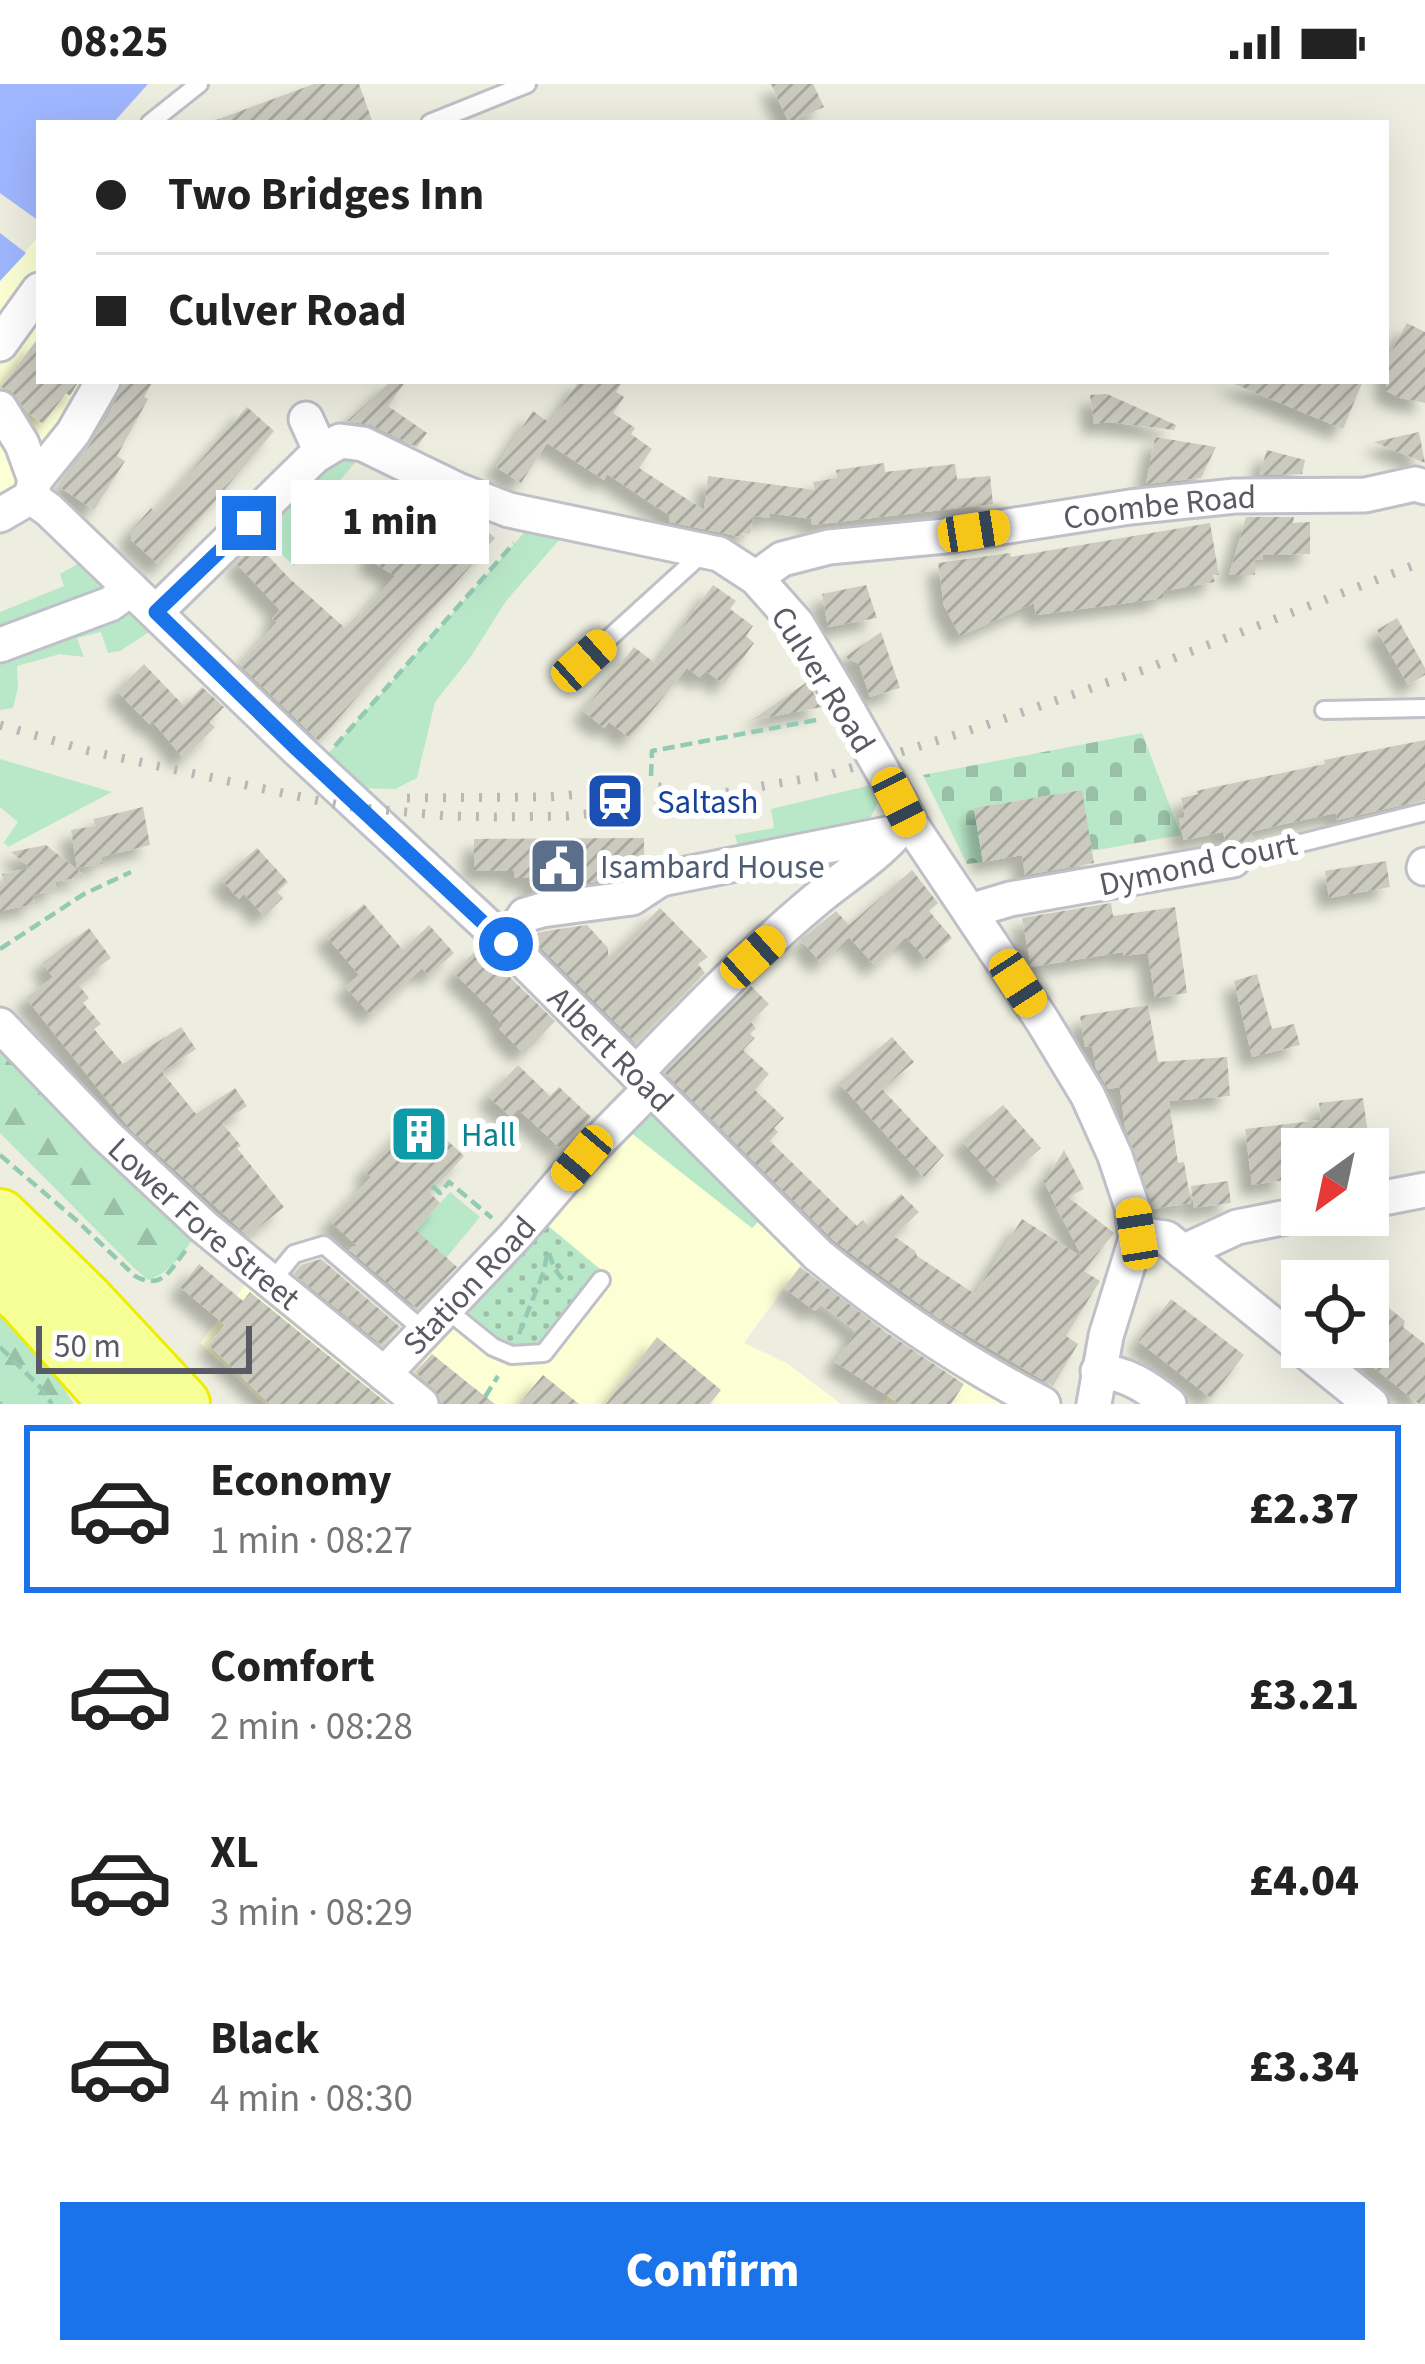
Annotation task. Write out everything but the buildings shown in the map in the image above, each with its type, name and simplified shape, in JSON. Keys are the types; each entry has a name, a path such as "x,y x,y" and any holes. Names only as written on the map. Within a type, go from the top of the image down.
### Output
{"highway":[{"path":"0,1217 132,1383 221,1404"},
{"path":"0,1276 132,1383 182,1404"}],"street":[{"path":"0,344 36,294"},
{"path":"0,515 33,489 101,384"},
{"path":"0,408 22,444 33,489"},
{"path":"0,645 110,604 144,600 322,452 306,418"},
{"name":"Culver Road","path":"322,452 340,441 363,444 508,511 706,550 756,578 797,624 846,706 903,820 970,911 1088,1096 1115,1156 1137,1234"},
{"name":"Coombe Road","path":"756,578 782,559 829,547 1235,496 1365,495 1415,484 1425,488"},
{"name":"Albert Road","path":"33,489 297,749 506,944 800,1238 873,1300 1042,1404"},
{"path":"506,944 525,915 632,898 661,879 903,820"},
{"name":"Station Road","path":"384,1375 524,1225 721,986 819,898 878,853 903,820"},
{"name":"Dymond Court","path":"970,911 1010,899 1233,860"},
{"name":"Lower Fore Street","path":"0,1024 106,1136 204,1227 421,1404"},
{"path":"1389,1197 1425,1190"},
{"path":"1183,1252 1237,1226 1281,1218"},
{"path":"1096,1387 1137,1234 1166,1238 1371,1404"},
{"path":"1096,1387 1118,1372 1169,1404"}],"lane":[{"path":"153,120 199,84"},
{"path":"437,120 527,84"},
{"path":"584,661 706,550"},
{"path":"1324,710 1425,708"},
{"name":"Dymond Court","path":"1233,860 1425,812"},
{"path":"270,1282 293,1254 324,1245 435,1320 512,1355 544,1353 601,1280"}],"path":[{"path":"331,751 538,517"},
{"path":"651,776 652,751 846,706"},
{"path":"0,949 84,894 131,872"},
{"path":"0,1155 146,1282 163,1278 204,1227"},
{"path":"432,1186 440,1193 449,1183 524,1225 548,1250 554,1268 583,1304"},
{"path":"512,1355 548,1250"},
{"path":"0,1347 52,1404"}],"shaded area":[{"path":"36,239 36,384 100,384 0,512 0,281"},
{"path":"616,1121 752,1228 771,1209 812,1249 744,1343 788,1364 841,1404 264,1404 200,1343 244,1286 259,1274 384,1374"},
{"path":"929,1336 1043,1404 882,1404"}],"green space":[{"path":"369,447 313,511 326,526 294,566 249,523 315,456"},
{"path":"538,517 573,524 506,601 435,702 417,778 395,789 357,788 325,757"},
{"path":"95,554 166,621 120,651 108,653 101,632 77,638 84,657 60,654 17,666 13,708 0,710 0,612 64,586 60,574"},
{"path":"1142,733 1181,835 1092,851 1081,790 974,808 983,862 967,864 923,775"},
{"path":"0,759 112,792 8,847 2,845 18,822 0,807"},
{"path":"871,785 880,798 865,830 740,855 735,835 774,828 771,809"},
{"path":"0,1025 201,1228 165,1271 148,1280 0,1133"},
{"path":"650,1089 771,1209 752,1228 616,1121"},
{"path":"450,1192 480,1217 446,1258 416,1230"},
{"path":"534,1214 606,1274 544,1353 511,1355 446,1309"},
{"path":"0,1308 29,1335 74,1404 0,1404"}],"water":[{"path":"0,84 148,84 116,120 36,120 36,219 0,193"},
{"path":"0,233 26,253 0,281"}],"railway":[{"path":"0,725 89,751 343,806 495,817 631,809 832,774 1146,669 1425,561"},
{"path":"407,798 548,797 671,786"}],"place":[{"name":"Saltash","path":"615,801"},
{"name":"Isambard House","path":"558,866"},
{"name":"Hall","path":"419,1134"}],"route":[{"path":"249,523 156,612 506,944"}]}
